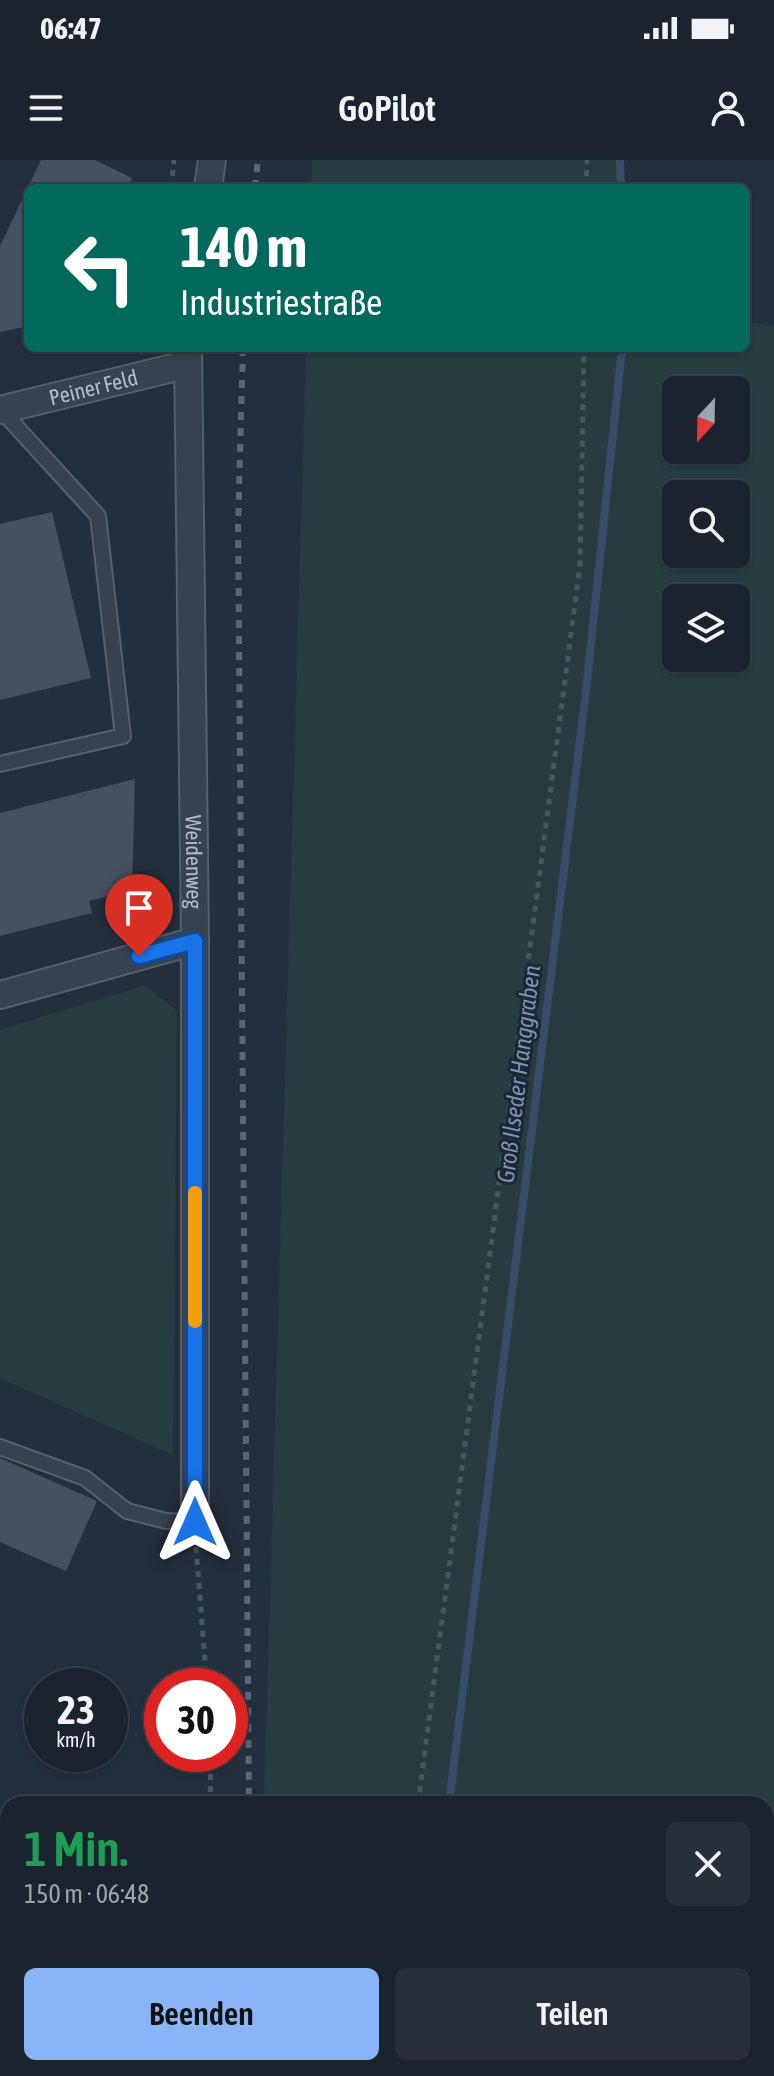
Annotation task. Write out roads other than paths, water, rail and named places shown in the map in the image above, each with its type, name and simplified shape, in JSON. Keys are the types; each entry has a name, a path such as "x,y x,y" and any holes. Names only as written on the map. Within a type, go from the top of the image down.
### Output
{"street":[{"path":"209,184 212,160"},
{"name":"Peiner Feld","path":"0,410 186,357"},
{"name":"Weidenweg","path":"186,357 195,941 195,1522"},
{"path":"0,995 195,941"}],"lane":[{"path":"0,410 98,516 123,736 0,764"},
{"path":"0,1447 85,1478 127,1511 166,1521 195,1522"}],"waterway":[{"name":"Groß Ilseder Hanggraben","path":"620,160 621,184"},
{"name":"Groß Ilseder Hanggraben","path":"450,1796 586,691 622,352"}],"railway":[{"path":"255,184 258,160"},
{"path":"243,352 238,526 249,1796"}]}
